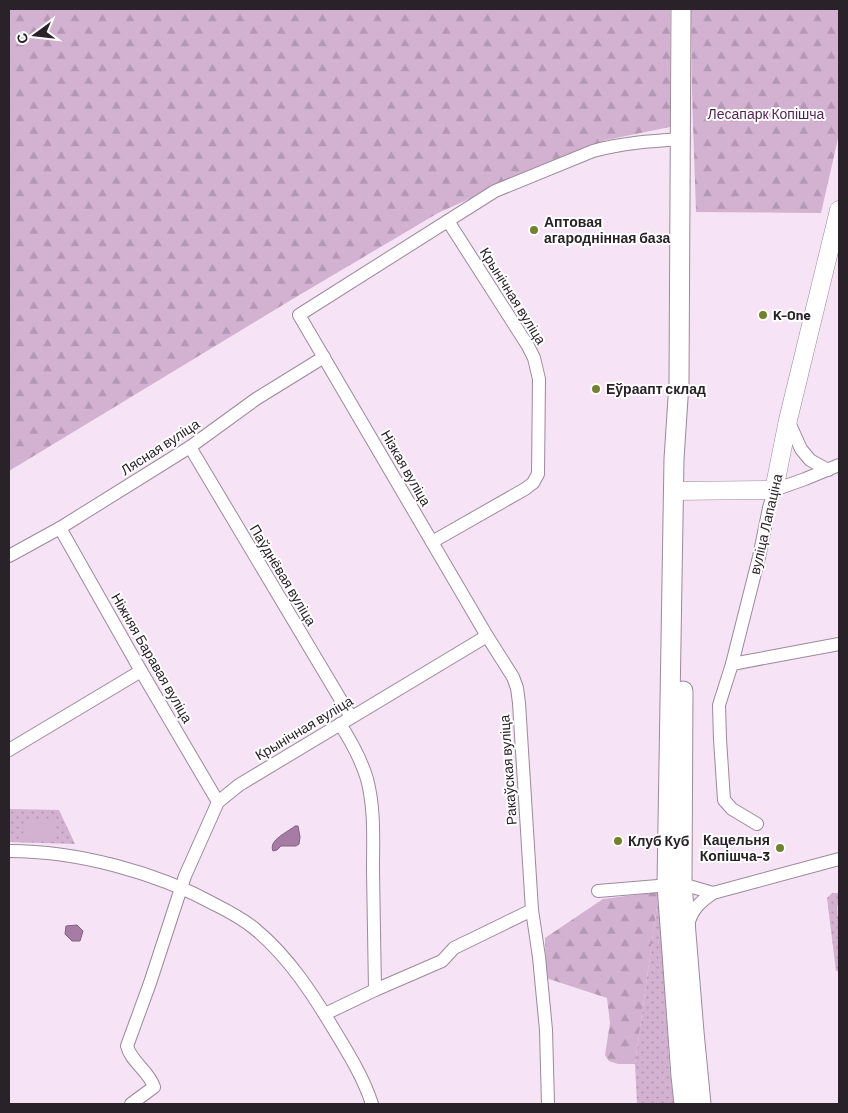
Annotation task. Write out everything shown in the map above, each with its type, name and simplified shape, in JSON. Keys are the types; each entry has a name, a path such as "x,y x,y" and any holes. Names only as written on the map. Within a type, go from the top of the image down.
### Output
{"main road":[{"path":"681,9 679,382 674,459 680,491 682,751 675,884 681,1076 684,1104"},
{"name":"вуліца Лапаціна","path":"774,490 788,420 839,210"},
{"path":"680,491 774,490"},
{"path":"678,934 694,1032 701,1104"}],"street":[{"path":"448,221 494,191 593,151 622,144 681,139"},
{"name":"Нізкая вуліца","path":"448,221 299,315 487,636"},
{"name":"Крынічная вуліца","path":"432,542 525,489 534,483 538,474 539,379 534,358 448,221"},
{"name":"Лясная вуліца","path":"9,556 60,528 190,448 256,399 324,357"},
{"path":"788,420 801,449 810,460 834,467"},
{"name":"Паўднёвая вуліца","path":"190,448 345,720 362,764 367,780 374,822 375,990"},
{"path":"774,490 834,467"},
{"name":"вуліца Лапаціна","path":"757,824 732,809 724,800 719,704 732,664 774,490"},
{"name":"Ніжняя Баравая вуліца","path":"60,528 218,802"},
{"name":"Крынічная вуліца","path":"130,1104 154,1086 152,1079 129,1053 127,1046 150,984 180,887 218,802 238,785 487,636"},
{"name":"Ракаўская вуліца","path":"487,636 513,678 517,688 532,910 539,957 546,1030 548,1104"},
{"path":"732,664 839,644"},
{"path":"9,750 141,671"},
{"path":"9,851 48,854 129,869 180,887 207,899 237,916 255,929 293,968 325,1014 355,1065 372,1104"},
{"path":"678,934 697,906 713,893 839,859"},
{"path":"598,891 675,884 713,893"},
{"path":"325,1014 375,990 442,962 454,948 532,910"}],"green space":[{"path":"9,9 670,9 670,127 606,140 544,165 438,213 9,471"},
{"name":"Лесапарк Копішча","path":"691,9 839,9 839,134 821,213 696,212"},
{"path":"9,809 59,810 75,844 9,842"},
{"path":"24,819 56,821 55,842 23,838"},
{"path":"659,892 670,1072 674,1104 637,1104 635,1064"},
{"path":"659,892 635,1064 618,1064 609,1061 605,1055 610,1023 607,998 546,978 545,938 603,899"},
{"path":"832,893 839,893 839,905 837,906 839,979 838,971 836,971 827,898"}],"shaded area":[{"path":"295,826 298,826 299,844 296,846 281,846 273,851 273,843"},
{"path":"77,925 83,931 80,941 72,941 65,934 66,926"}],"place":[{"name":"Аптовая агароднінная база","path":"534,230"},
{"name":"K-One","path":"763,315"},
{"name":"Еўраапт склад","path":"596,389"},
{"name":"Клуб Куб","path":"618,841"},
{"name":"Кацельня Копішча-3","path":"780,848"}]}
